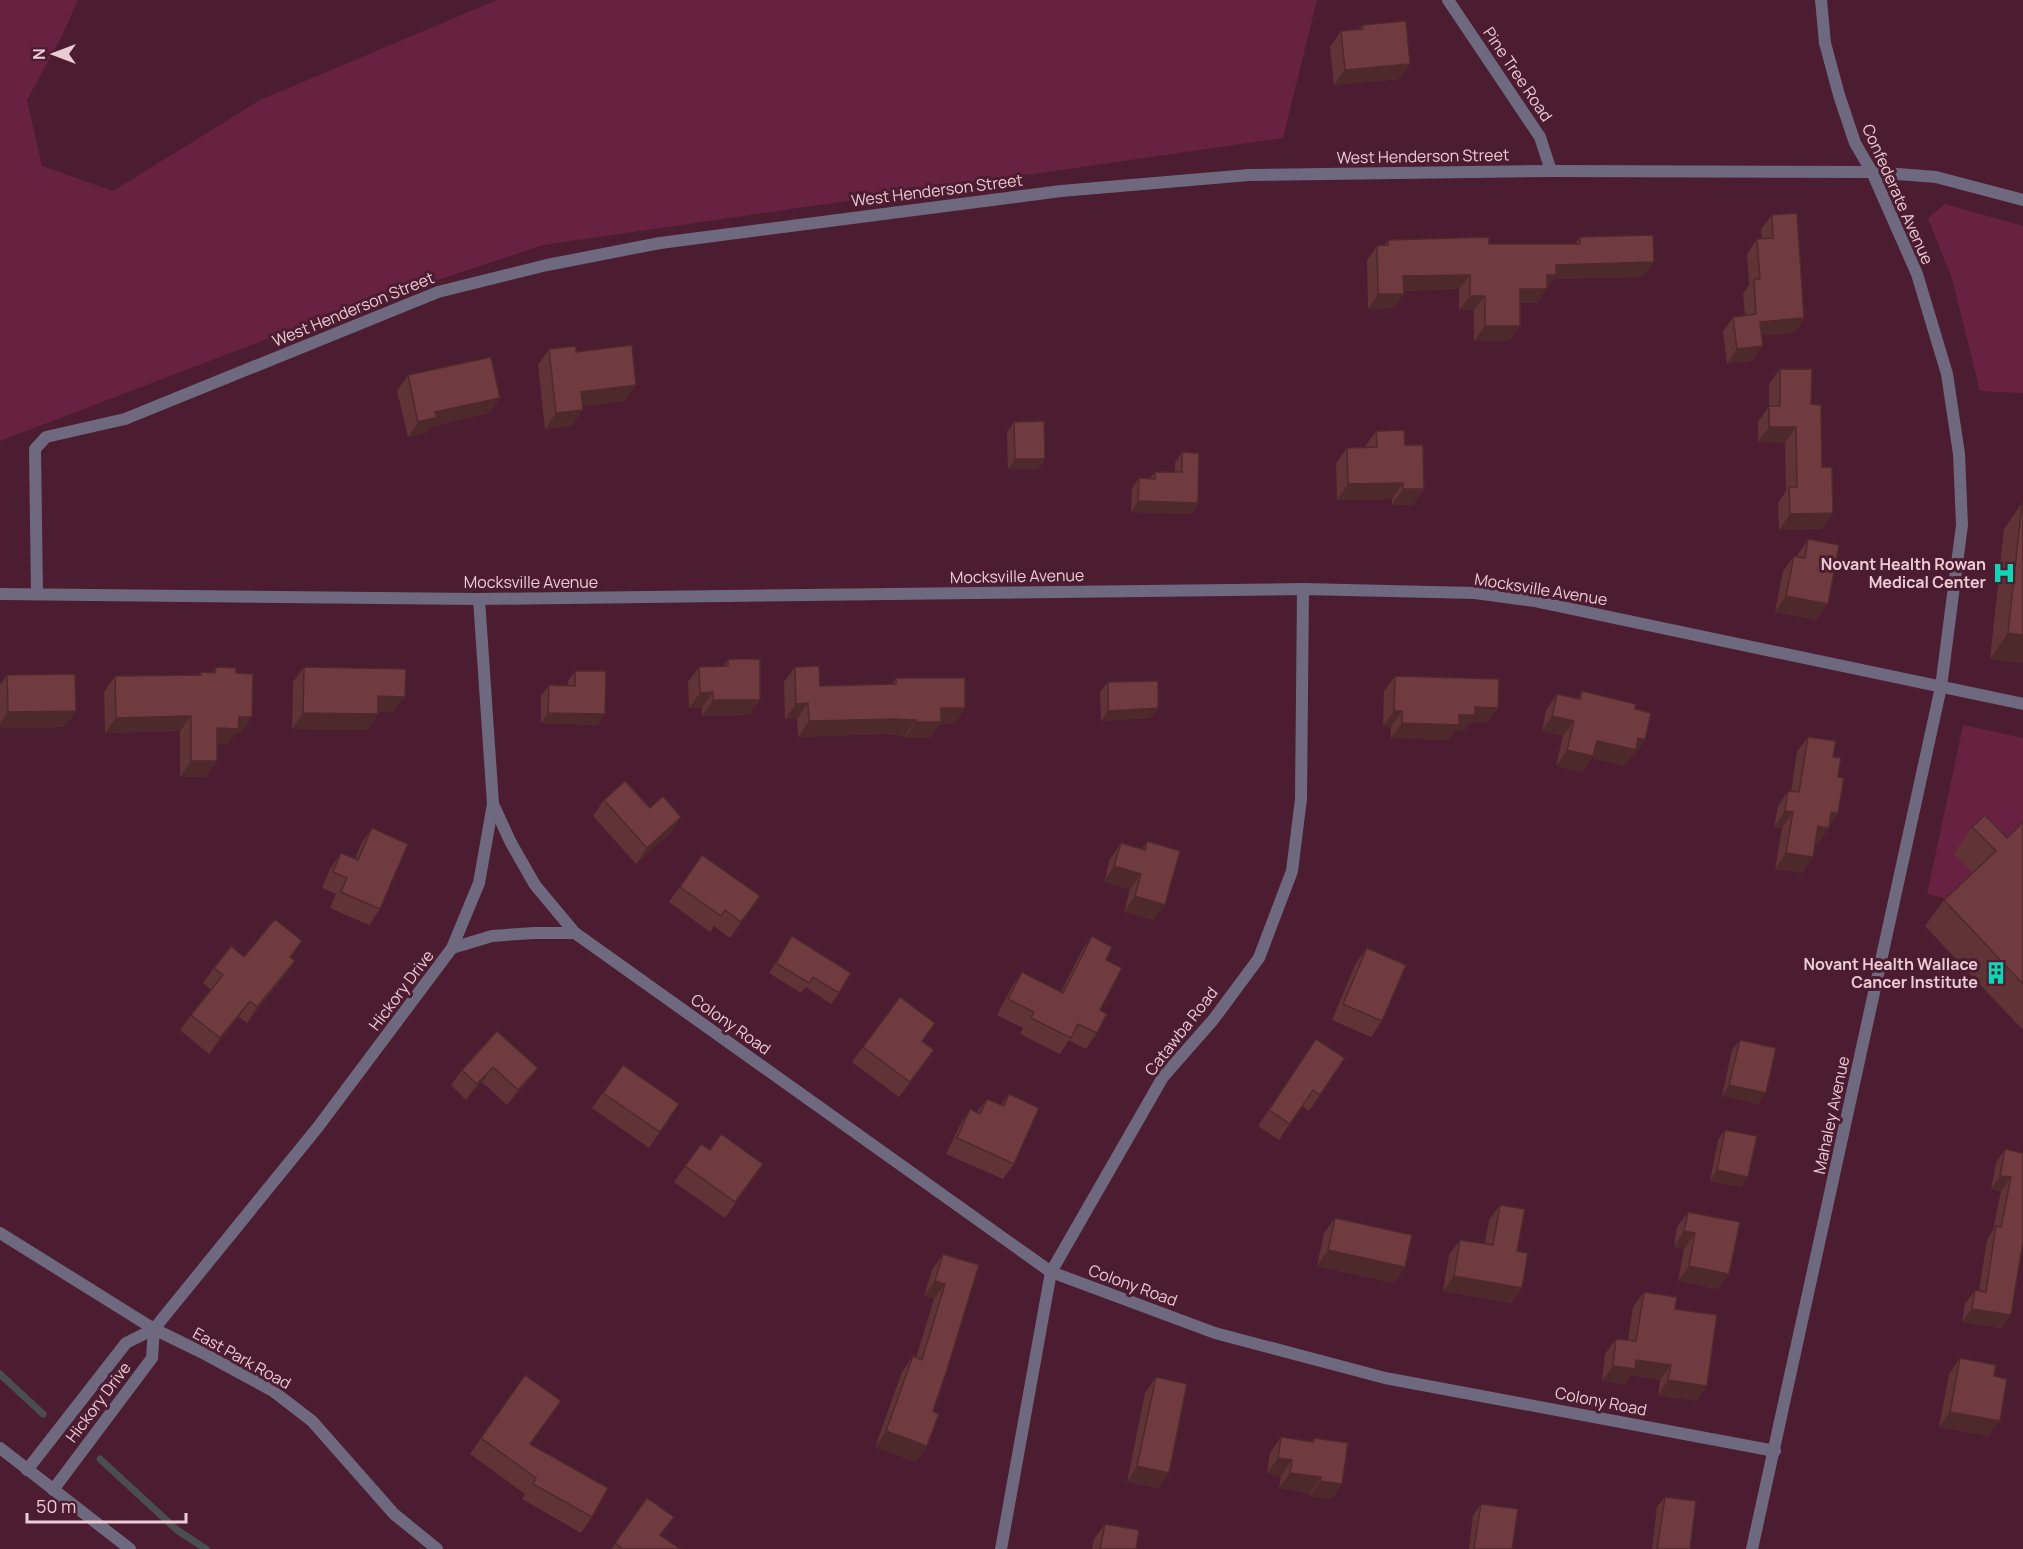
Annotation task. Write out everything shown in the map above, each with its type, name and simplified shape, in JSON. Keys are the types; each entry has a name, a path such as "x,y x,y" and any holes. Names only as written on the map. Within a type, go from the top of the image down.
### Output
{"street":[{"name":"Pine Tree Road","path":"1449,0 1540,137 1551,171"},
{"name":"Confederate Avenue","path":"1821,0 1825,43 1855,143 1872,172 1917,274 1947,374 1959,454 1962,525 1941,687"},
{"name":"West Henderson Street","path":"38,594 35,450 46,437 125,419 438,292 547,265 660,243 1061,191 1249,175 1551,171 1872,172 1936,177 2023,200"},
{"name":"Mocksville Avenue","path":"0,594 479,599 1303,590 1475,593 1534,601 2023,704"},
{"name":"Catawba Road","path":"1001,1549 1051,1272 1163,1077 1213,1020 1259,958 1292,871 1301,799 1303,590"},
{"name":"Hickory Drive","path":"27,1470 126,1343 153,1329 318,1127 453,948 479,883 493,804 479,599"},
{"name":"Mahaley Avenue","path":"1752,1549 1941,687"},
{"name":"Colony Road","path":"493,804 511,843 535,885 575,933 1051,1272 1215,1333 1385,1377 1775,1450"},
{"path":"453,948 492,936 575,933"},
{"name":"East Park Road","path":"0,1233 153,1329 273,1391 312,1420 394,1514 437,1549"},
{"name":"Hickory Drive","path":"53,1490 152,1358 153,1329"},
{"path":"0,1448 130,1549"}],"shaded area":[{"path":"0,0 78,0 62,36 27,100 42,166 113,191 260,100 497,0 1317,0 1283,138 543,245 309,323 0,441"},
{"path":"1945,204 2023,226 2023,393 1980,391 1952,279 1928,218"},
{"path":"1963,725 2023,738 2023,829 1948,899 1927,894"}],"building":[{"path":"1406,21 1410,64 1345,70 1341,31 1363,29 1362,25"},
{"path":"1797,213 1804,318 1760,322 1763,346 1737,349 1733,317 1756,314 1754,279 1760,279 1757,239 1773,238 1772,215"},
{"path":"1653,235 1654,262 1556,265 1556,275 1547,275 1547,289 1520,289 1520,326 1485,326 1485,296 1470,296 1470,275 1403,276 1404,294 1378,294 1377,246 1388,245 1388,240 1489,237 1489,244 1580,244 1580,237"},
{"path":"632,345 636,385 581,392 583,410 556,413 549,349 576,346 576,352"},
{"path":"491,357 500,398 435,412 437,417 418,422 408,375"},
{"path":"1780,369 1812,369 1811,404 1821,405 1822,467 1832,467 1833,513 1790,514 1789,487 1797,487 1796,427 1769,427 1769,406 1780,406"},
{"path":"1044,421 1045,459 1015,459 1014,422"},
{"path":"1404,430 1405,445 1423,445 1424,489 1403,489 1403,483 1348,484 1347,448 1377,447 1376,431"},
{"path":"1182,452 1199,453 1198,503 1138,501 1139,478 1155,479 1155,472 1182,472"},
{"path":"2023,503 2023,635 2008,633"},
{"path":"1808,539 1839,545 1828,604 1786,596 1794,556 1805,558"},
{"path":"728,659 760,659 760,700 713,700 713,692 700,693 699,667 728,666"},
{"path":"819,666 820,686 896,684 896,678 965,678 965,708 941,708 941,722 896,719 809,721 808,703 796,704 795,667"},
{"path":"216,667 236,668 236,673 253,674 252,717 239,717 238,729 217,728 217,761 191,761 191,716 116,718 115,676 201,675 201,672 215,673"},
{"path":"304,667 406,669 405,697 378,696 378,714 303,713"},
{"path":"575,671 606,671 605,714 548,713 549,685 575,686"},
{"path":"75,674 76,711 8,712 7,675"},
{"path":"1395,676 1499,679 1498,708 1475,707 1475,715 1459,715 1459,725 1402,723 1402,711 1394,711"},
{"path":"1158,681 1158,708 1108,711 1108,682"},
{"path":"1582,691 1636,704 1635,709 1651,713 1645,740 1638,738 1636,750 1597,741 1593,756 1567,750 1574,721 1552,716 1557,694 1580,699"},
{"path":"1808,737 1836,741 1833,757 1841,758 1838,777 1844,778 1838,813 1831,812 1829,828 1818,826 1813,857 1786,853 1793,812 1785,811 1788,791 1799,792"},
{"path":"625,781 650,808 663,796 681,817 647,848 604,800"},
{"path":"1985,815 2007,838 2023,822 2023,984 1944,900 1996,851 1972,827"},
{"path":"372,828 408,844 380,909 341,892 347,878 333,872 341,853 358,860"},
{"path":"1147,841 1180,851 1165,905 1135,896 1141,874 1114,866 1121,843 1145,850"},
{"path":"702,855 760,896 741,922 725,910 721,916 680,887"},
{"path":"275,919 302,941 290,957 295,961 257,1007 250,1001 220,1038 191,1015 223,975 214,968 231,946 244,957"},
{"path":"792,936 851,973 839,993 813,977 809,983 776,963"},
{"path":"1092,936 1112,947 1106,960 1122,968 1100,1010 1107,1014 1097,1033 1078,1024 1071,1038 1031,1018 1034,1012 1008,999 1022,972 1063,993"},
{"path":"1367,948 1406,965 1382,1021 1343,1004"},
{"path":"900,997 935,1023 922,1041 934,1050 910,1082 863,1047"},
{"path":"497,1031 538,1068 518,1090 493,1067 477,1084 462,1070"},
{"path":"1316,1039 1345,1058 1320,1095 1313,1090 1290,1124 1269,1110"},
{"path":"1740,1040 1776,1048 1766,1093 1729,1085"},
{"path":"623,1065 679,1104 660,1132 603,1093"},
{"path":"1009,1094 1039,1108 1014,1164 957,1138 970,1109 980,1114 987,1099 1004,1106"},
{"path":"1725,1130 1757,1136 1748,1177 1717,1170"},
{"path":"721,1134 763,1164 735,1202 685,1166 701,1144 710,1150"},
{"path":"2005,1149 2023,1153 2023,1241 2011,1315 1972,1309 1975,1290 1986,1292 1996,1226 2001,1227 2011,1177 2000,1176"},
{"path":"1500,1205 1525,1209 1517,1251 1528,1253 1522,1288 1454,1276 1460,1240 1493,1245"},
{"path":"1688,1212 1740,1222 1729,1274 1689,1266 1695,1233 1684,1231"},
{"path":"1335,1218 1412,1235 1405,1267 1328,1250"},
{"path":"943,1254 979,1265 933,1411 939,1414 927,1446 886,1431 913,1356 922,1360 945,1284 935,1281"},
{"path":"1644,1292 1677,1297 1675,1309 1717,1315 1707,1386 1668,1380 1671,1365 1636,1360 1635,1369 1613,1366 1616,1339 1636,1341"},
{"path":"1960,1358 1996,1365 1994,1376 2007,1379 2000,1421 1950,1412"},
{"path":"525,1375 561,1401 530,1444 608,1488 592,1517 533,1484 536,1478 481,1438"},
{"path":"1156,1377 1187,1384 1169,1473 1137,1466"},
{"path":"1281,1437 1313,1442 1314,1438 1348,1443 1342,1484 1320,1481 1321,1477 1290,1473 1292,1460 1278,1458"},
{"path":"1665,1497 1696,1501 1690,1549 1657,1549"},
{"path":"647,1498 674,1517 660,1535 680,1549 623,1549 615,1543"},
{"path":"1481,1504 1518,1509 1512,1549 1474,1549"},
{"path":"1105,1524 1139,1530 1136,1549 1100,1549"}],"waterway":[{"path":"0,1374 43,1414"},
{"path":"100,1459 177,1530 206,1549"}],"place":[{"name":"Novant Health Rowan Medical Center","path":"2004,573"},
{"name":"Novant Health Wallace Cancer Institute","path":"1996,973"}]}
